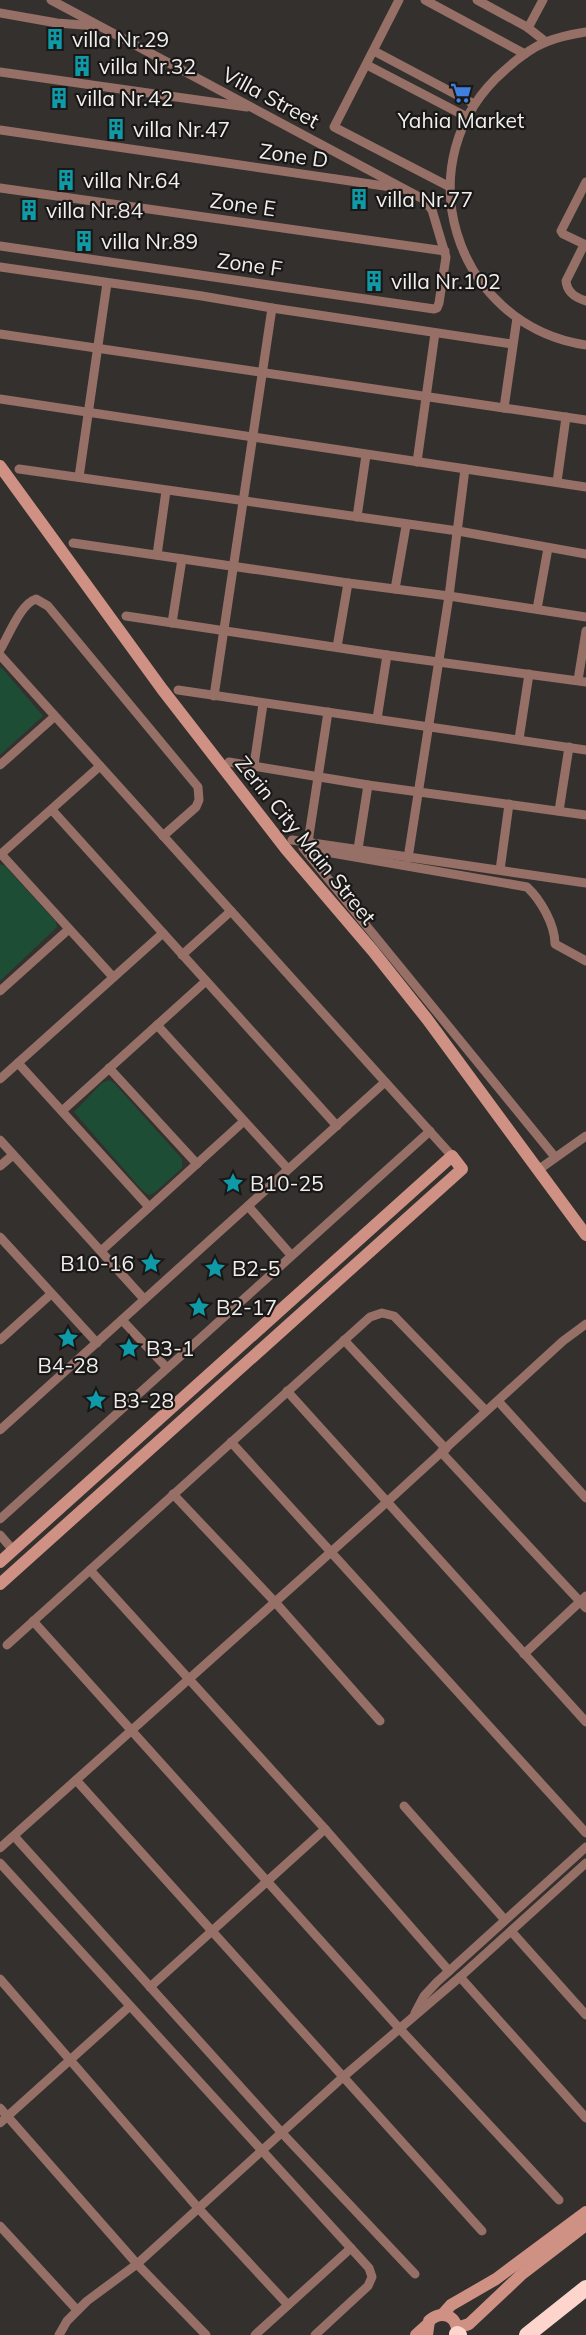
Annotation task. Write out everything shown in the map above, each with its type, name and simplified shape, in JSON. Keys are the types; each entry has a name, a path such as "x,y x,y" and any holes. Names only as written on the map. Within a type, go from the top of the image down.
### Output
{"highway":[{"path":"526,2335 586,2288"},
{"path":"513,2335 546,2320"}],"street":[{"name":"Villa Street","path":"51,0 423,199 432,210"},
{"path":"399,0 334,127 450,187"},
{"path":"425,0 525,54"},
{"path":"477,0 528,28 546,42"},
{"path":"528,28 543,0"},
{"path":"0,13 57,23 101,27"},
{"path":"586,32 546,42 525,54 494,80 474,104 467,117 454,150 450,187 450,205 456,231 465,257 479,281 517,318 543,333 586,345"},
{"path":"374,51 474,104"},
{"path":"367,65 467,117"},
{"path":"0,72 252,107"},
{"name":"Zone D","path":"0,130 404,189"},
{"path":"586,182 561,231 585,245 566,281 570,293 586,301"},
{"name":"Zone E","path":"0,188 445,251"},
{"path":"445,251 432,210 450,205"},
{"name":"Zone F","path":"0,246 434,309 439,303 446,266 445,251"},
{"path":"0,267 513,344"},
{"path":"79,477 107,283"},
{"path":"214,696 272,308"},
{"path":"504,408 517,318"},
{"path":"417,462 435,333"},
{"path":"0,334 586,420"},
{"path":"0,399 586,487"},
{"path":"557,482 566,417"},
{"path":"357,517 366,454"},
{"name":"Zerin City Main Street","path":"0,466 109,618 221,767 286,849 393,976 586,1235"},
{"path":"19,469 458,531 586,554"},
{"path":"408,858 427,728 440,660 465,469"},
{"path":"157,555 166,491"},
{"path":"395,589 406,525"},
{"path":"73,543 586,617"},
{"path":"537,609 548,548"},
{"path":"172,623 182,559"},
{"path":"337,647 348,583"},
{"path":"0,1584 462,1169 54,717 0,652 22,612 32,601 36,599 48,606 198,787 199,800 196,807 163,836"},
{"path":"126,616 582,681 586,631"},
{"path":"377,719 387,655"},
{"path":"519,739 529,674"},
{"path":"178,690 586,750"},
{"path":"254,765 263,704"},
{"path":"308,842 328,712"},
{"path":"0,765 54,717"},
{"path":"559,811 569,747"},
{"path":"229,762 368,785 586,816"},
{"path":"100,766 1,854 114,977"},
{"path":"358,849 368,785"},
{"path":"500,870 509,804"},
{"path":"52,810 337,1126"},
{"path":"292,840 586,883"},
{"path":"553,1154 303,848 527,887 540,903 555,932 555,944 586,961"},
{"path":"182,955 231,911"},
{"path":"0,991 69,929"},
{"path":"0,1079 163,933"},
{"path":"62,1111 206,981"},
{"path":"158,1025 288,1169"},
{"path":"18,1063 149,1207"},
{"path":"109,1068 197,1164"},
{"path":"0,1430 385,1082"},
{"path":"101,1251 244,1121"},
{"path":"0,1519 430,1131"},
{"path":"535,1167 586,1136"},
{"path":"0,1140 144,1299"},
{"path":"0,1166 13,1155"},
{"path":"0,1562 452,1156"},
{"path":"248,1206 291,1255"},
{"path":"0,1237 97,1343"},
{"path":"0,1339 51,1294"},
{"path":"7,1645 287,1391 376,1314 394,1316 486,1411"},
{"path":"122,1320 167,1368"},
{"path":"0,1848 563,1341 586,1324"},
{"path":"344,1340 584,1602 525,1654"},
{"path":"236,1350 246,1361"},
{"path":"287,1391 586,1722"},
{"path":"498,1401 586,1498"},
{"path":"231,1442 586,1833"},
{"path":"173,1494 275,1602 380,1721"},
{"path":"55,1512 66,1525"},
{"path":"0,1535 14,1550"},
{"path":"90,1570 325,1829 450,1971"},
{"path":"33,1621 399,2028 559,2200"},
{"path":"76,1780 482,2231"},
{"path":"404,1806 505,1920"},
{"path":"150,1987 325,1829"},
{"path":"14,1836 282,2133 414,2274"},
{"path":"412,2018 424,1996 586,1847"},
{"path":"0,1863 369,2268 371,2282 365,2290 315,2335"},
{"path":"59,2335 77,2310 137,2264 343,2077 460,1977 586,1863"},
{"path":"511,1931 586,2014"},
{"path":"460,1977 586,2118"},
{"path":"0,1979 199,2209 288,2305"},
{"path":"4,2120 130,2006"},
{"path":"0,2108 4,2120 206,2335"},
{"path":"416,2335 427,2330 435,2316 443,2314 451,2305 496,2278 586,2211"},
{"path":"443,2314 453,2319 458,2333 522,2274 586,2225"},
{"path":"0,2226 77,2310"},
{"path":"255,2335 351,2248"}],"green space":[{"path":"0,668 43,716 0,755"},
{"path":"0,864 5,866 56,922 57,927 0,981"},
{"path":"109,1080 182,1159 182,1168 149,1195 74,1112 102,1083"}],"place":[{"name":"villa Nr.29","path":"55,39"},
{"name":"villa Nr.32","path":"82,66"},
{"name":"Yahia Market","path":"461,93"},
{"name":"villa Nr.42","path":"59,98"},
{"name":"villa Nr.47","path":"116,129"},
{"name":"villa Nr.64","path":"66,180"},
{"name":"villa Nr.77","path":"359,199"},
{"name":"villa Nr.84","path":"29,210"},
{"name":"villa Nr.89","path":"84,241"},
{"name":"villa Nr.102","path":"374,281"},
{"name":"B10-25","path":"233,1183"},
{"name":"B10-16","path":"151,1263"},
{"name":"B2-5","path":"215,1268"},
{"name":"B2-17","path":"199,1307"},
{"name":"B4-28","path":"68,1338"},
{"name":"B3-1","path":"129,1348"},
{"name":"B3-28","path":"96,1400"}]}
